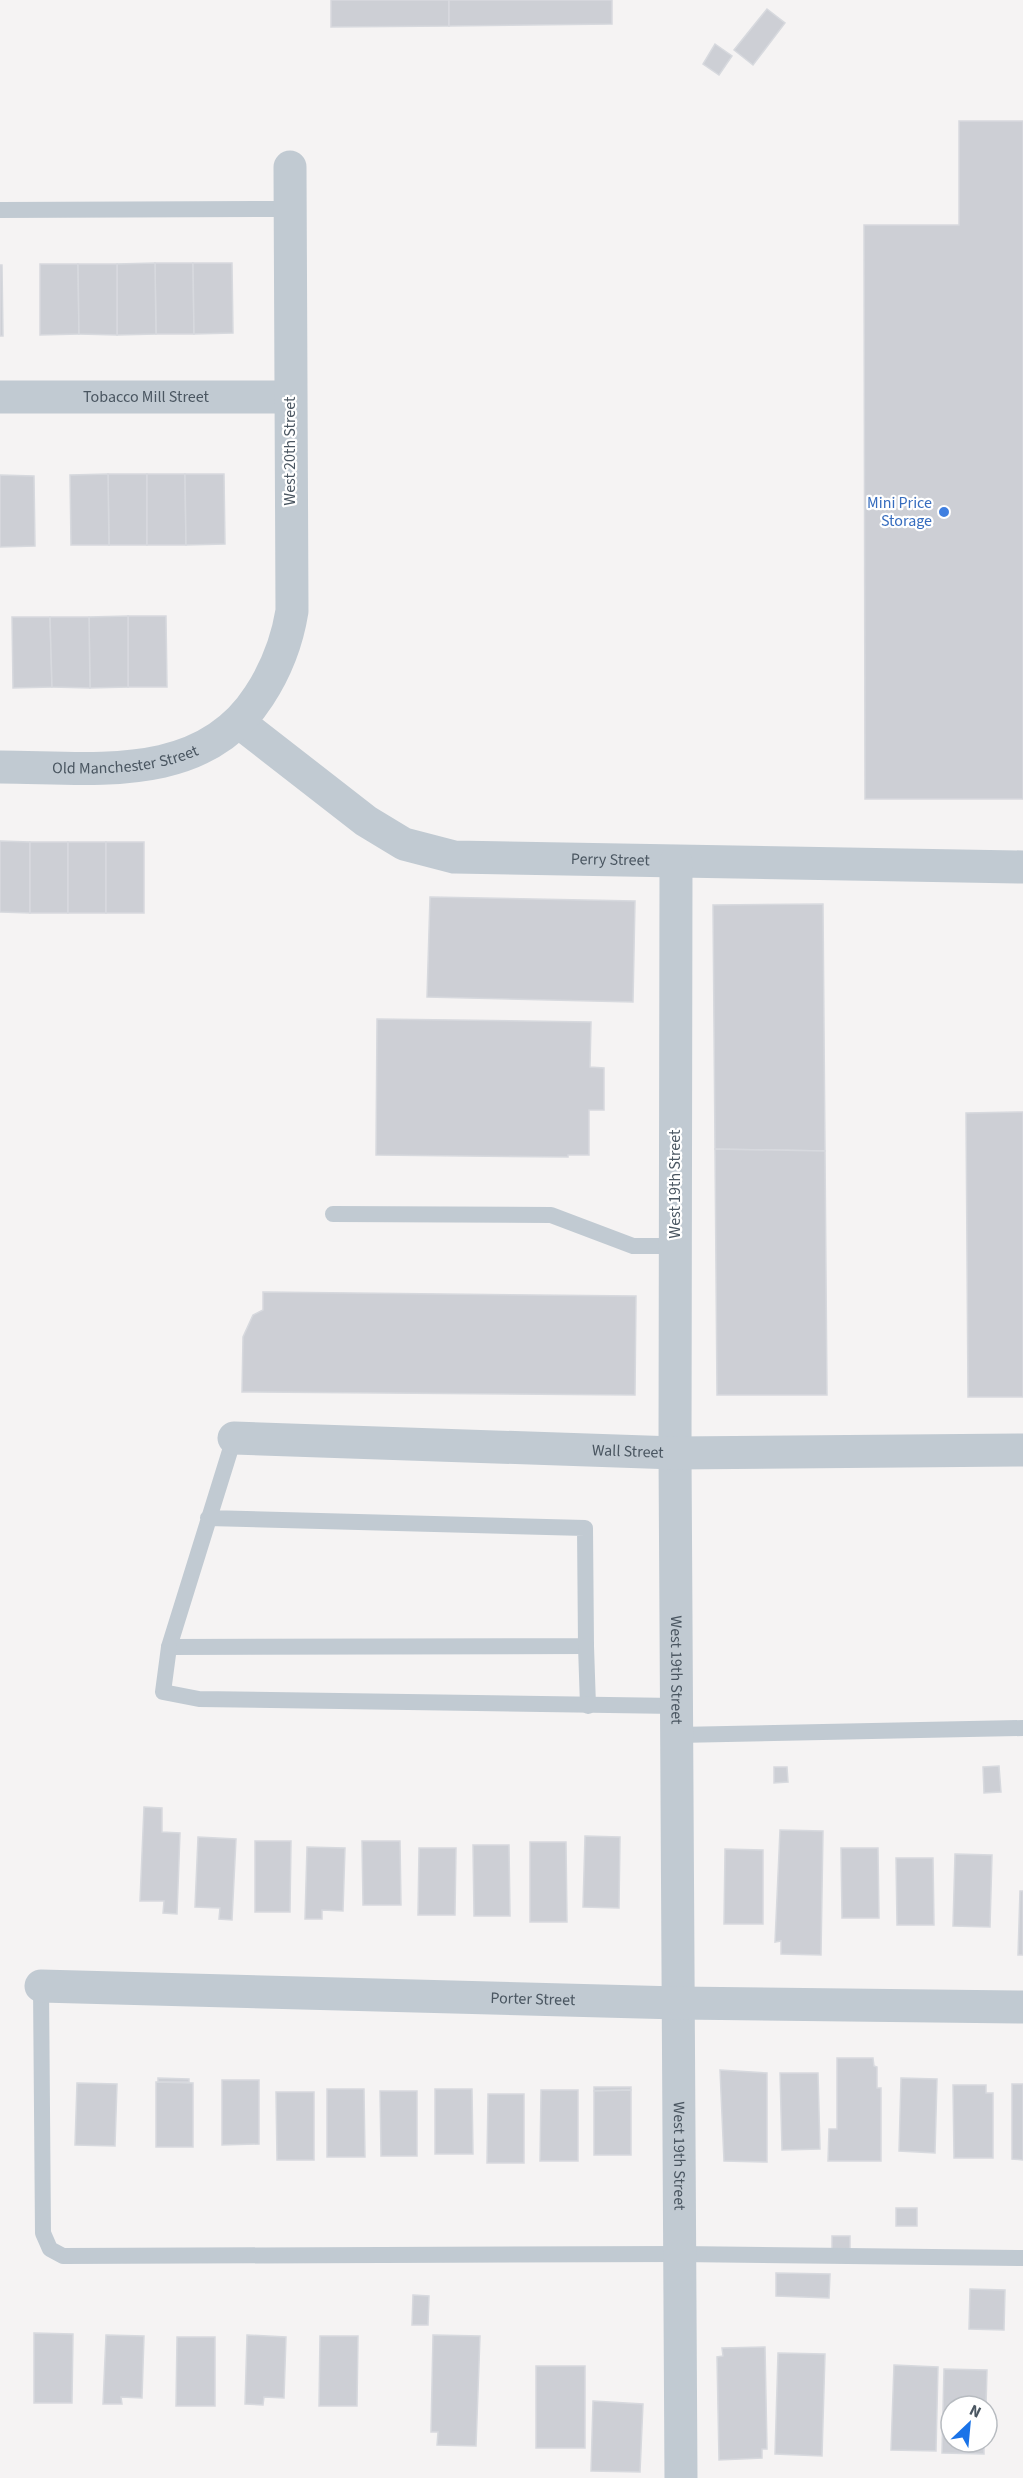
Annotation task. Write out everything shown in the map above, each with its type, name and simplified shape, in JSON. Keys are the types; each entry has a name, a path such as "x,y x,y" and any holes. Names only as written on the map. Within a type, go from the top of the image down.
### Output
{"street":[{"name":"West 20th Street","path":"240,723 270,679 288,636 290,619 290,167"},
{"name":"Tobacco Mill Street","path":"0,397 290,397"},
{"name":"Old Manchester Street","path":"0,767 134,767 166,762 195,752 240,723"},
{"name":"Perry Street","path":"240,723 366,821 404,844 454,857 1023,867"},
{"name":"West 19th Street","path":"676,862 675,1453 681,2478"},
{"name":"Wall Street","path":"234,1438 675,1453 1023,1450"},
{"name":"Porter Street","path":"41,1986 678,2003 1023,2007"}],"lane":[{"path":"0,210 291,209"},
{"path":"333,1214 551,1215 633,1246 675,1246"},
{"path":"234,1438 169,1647 163,1692 199,1698 588,1706 677,1721 1023,1728"},
{"path":"208,1518 585,1528 588,1706"},
{"path":"169,1647 586,1646"},
{"path":"41,1986 43,2233 50,2249 63,2256 679,2254 1023,2258"}],"building":[{"path":"331,0 449,0 449,26 331,27"},
{"path":"449,0 612,0 612,24 449,26"},
{"path":"767,9 785,23 753,65 734,50"},
{"path":"715,44 732,56 719,75 703,64"},
{"name":"Mini Price Storage","path":"959,121 1023,121 1023,799 865,799 864,225 959,225"},
{"path":"155,263 193,263 194,334 156,334"},
{"path":"155,263 156,334 117,335 117,264"},
{"path":"193,263 232,263 233,333 194,334"},
{"path":"40,264 78,264 79,334 40,335"},
{"path":"78,264 117,264 117,335 79,334"},
{"path":"0,265 2,265 3,336 0,336"},
{"path":"108,474 147,474 147,545 109,545"},
{"path":"108,474 109,545 71,545 70,475"},
{"path":"147,474 185,474 186,545 147,545"},
{"path":"185,474 224,474 225,544 186,545"},
{"path":"0,475 34,476 35,546 0,547"},
{"path":"128,616 166,616 167,687 128,687"},
{"path":"128,616 128,687 90,688 89,617"},
{"path":"12,617 50,617 52,687 13,688"},
{"path":"50,617 89,617 90,688 52,687"},
{"path":"0,841 30,842 30,913 0,912"},
{"path":"30,842 68,842 68,913 30,913"},
{"path":"68,842 106,842 106,913 68,913"},
{"path":"106,842 144,842 144,913 106,913"},
{"path":"430,897 635,901 633,1002 427,997"},
{"path":"823,904 825,1151 715,1149 713,905"},
{"path":"377,1019 591,1022 590,1067 604,1068 604,1110 589,1110 589,1155 568,1155 568,1157 376,1155"},
{"path":"1023,1112 1023,1397 968,1397 966,1113"},
{"path":"715,1149 825,1151 827,1395 717,1395"},
{"path":"263,1292 636,1296 635,1395 242,1392 243,1337 253,1315 263,1310"},
{"path":"999,1766 1001,1792 984,1793 983,1767"},
{"path":"774,1767 787,1767 788,1782 774,1783"},
{"path":"144,1807 162,1808 162,1832 180,1833 177,1914 163,1913 164,1901 140,1901"},
{"path":"780,1830 823,1831 821,1955 781,1954 781,1941 775,1942"},
{"path":"585,1836 620,1837 619,1908 583,1907"},
{"path":"198,1837 236,1839 232,1920 219,1919 220,1908 195,1907"},
{"path":"255,1841 291,1841 290,1912 255,1912"},
{"path":"362,1841 400,1841 401,1905 363,1905"},
{"path":"530,1842 566,1842 567,1922 530,1922"},
{"path":"473,1845 509,1845 510,1916 474,1916"},
{"path":"307,1847 345,1848 343,1911 322,1910 322,1919 305,1919"},
{"path":"419,1848 456,1848 455,1915 418,1915"},
{"path":"841,1848 878,1848 879,1918 842,1918"},
{"path":"725,1849 763,1850 763,1924 724,1924"},
{"path":"955,1854 992,1855 990,1927 953,1926"},
{"path":"896,1858 933,1858 934,1925 897,1925"},
{"path":"1020,1891 1023,1891 1023,1955 1018,1955"},
{"path":"837,2058 873,2058 874,2066 877,2067 877,2088 881,2088 881,2161 828,2161 829,2129 837,2129"},
{"path":"720,2070 767,2073 767,2162 724,2161"},
{"path":"780,2073 818,2073 820,2149 782,2150"},
{"path":"158,2078 189,2079 189,2082 158,2082"},
{"path":"901,2078 937,2079 935,2153 899,2151"},
{"path":"222,2080 259,2080 259,2144 222,2145"},
{"path":"156,2082 193,2083 193,2147 156,2147"},
{"path":"77,2083 117,2084 115,2146 75,2145"},
{"path":"1012,2084 1023,2084 1023,2160 1012,2159"},
{"path":"953,2085 986,2085 986,2093 993,2093 993,2158 954,2158"},
{"path":"594,2087 631,2087 631,2090 594,2091"},
{"path":"327,2089 364,2089 365,2157 327,2157"},
{"path":"435,2089 472,2089 473,2154 435,2154"},
{"path":"541,2090 578,2090 578,2161 540,2161"},
{"path":"631,2090 631,2155 594,2155 594,2091"},
{"path":"380,2091 417,2091 417,2156 381,2156"},
{"path":"276,2092 314,2092 314,2160 277,2160"},
{"path":"488,2094 524,2094 524,2163 487,2163"},
{"path":"896,2208 917,2208 917,2226 896,2226"},
{"path":"832,2236 850,2236 850,2250 832,2250"},
{"path":"776,2273 830,2274 829,2298 776,2296"},
{"path":"970,2289 1005,2290 1004,2330 969,2329"},
{"path":"413,2295 429,2296 428,2325 412,2325"},
{"path":"34,2333 73,2334 72,2403 34,2403"},
{"path":"106,2335 144,2336 142,2398 121,2397 122,2404 103,2404"},
{"path":"247,2335 286,2337 284,2398 264,2397 263,2405 245,2404"},
{"path":"433,2335 480,2336 476,2446 437,2445 438,2432 431,2432"},
{"path":"320,2336 358,2336 357,2406 319,2406"},
{"path":"177,2337 215,2337 215,2406 176,2406"},
{"path":"765,2347 767,2449 762,2449 762,2458 719,2460 717,2357 723,2356 722,2348"},
{"path":"778,2353 825,2354 822,2456 775,2454"},
{"path":"894,2365 938,2367 936,2451 891,2450"},
{"path":"536,2366 585,2366 585,2448 536,2448"},
{"path":"944,2369 987,2370 986,2394 943,2394"},
{"path":"593,2401 643,2404 640,2472 591,2471"}],"place":[{"name":"Mini Price Storage","path":"944,512"}]}
